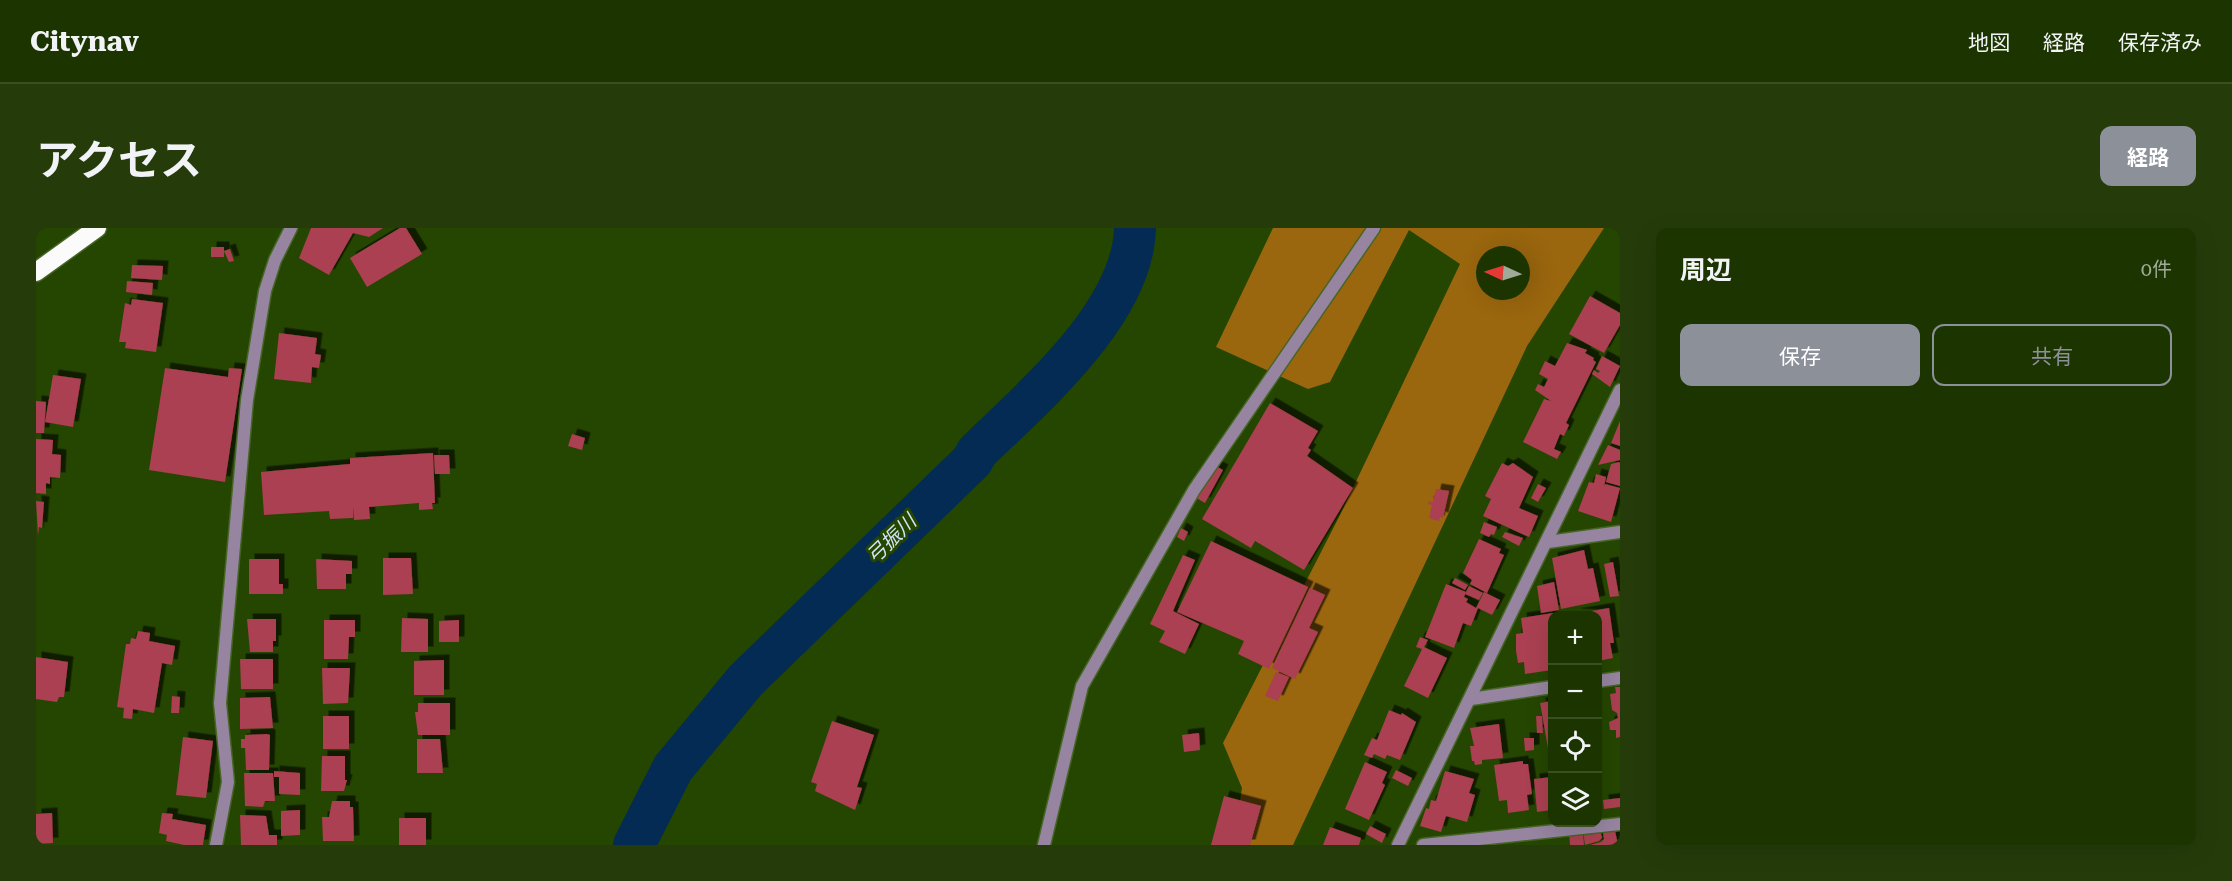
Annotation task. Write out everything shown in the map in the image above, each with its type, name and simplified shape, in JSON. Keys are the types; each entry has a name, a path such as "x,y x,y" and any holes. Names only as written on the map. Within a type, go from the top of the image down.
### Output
{"highway":[{"path":"36,272 98,228"}],"street":[{"path":"216,845 228,782 220,703 247,400 265,291 275,260 291,228"},
{"path":"1044,845 1082,686 1194,490 1374,228"},
{"path":"1398,845 1548,542 1620,390"},
{"path":"1548,542 1620,532"},
{"path":"1602,680 1620,678"},
{"path":"1471,699 1548,688"},
{"path":"1423,845 1620,824"}],"shaded area":[{"path":"1273,228 1604,228 1527,346 1293,845 1233,845 1242,788 1223,743 1339,517 1460,264 1409,230 1330,382 1308,389 1216,347"}],"building":[{"path":"311,228 383,228 369,237 353,233 329,275 299,258"},
{"path":"400,228 406,228 422,254 367,287 350,258"},
{"path":"211,247 224,247 224,257 211,257"},
{"path":"230,249 234,261 229,262 224,251"},
{"path":"132,265 163,266 162,280 131,278"},
{"path":"127,281 153,283 152,295 126,292"},
{"path":"1590,296 1620,313 1620,325 1604,353 1569,334"},
{"path":"132,299 163,303 156,352 125,348 126,342 119,342 125,303 131,305"},
{"path":"279,333 317,338 315,354 321,355 319,368 312,367 311,383 274,379"},
{"path":"1567,343 1587,350 1585,353 1594,358 1596,362 1566,423 1569,425 1564,436 1560,434 1554,449 1561,452 1557,459 1523,442 1544,399 1551,401 1535,390 1538,384 1544,387 1548,379 1539,374 1545,361 1555,366"},
{"path":"1602,356 1620,366 1610,387 1592,374 1594,370 1598,373 1600,371 1596,369"},
{"path":"165,368 228,377 229,368 242,369 225,482 149,470"},
{"path":"53,375 81,379 73,427 45,422"},
{"path":"36,401 46,402 44,433 36,433"},
{"path":"1270,403 1318,431 1308,448 1311,450 1307,456 1353,488 1304,570 1255,541 1251,548 1202,519"},
{"path":"1620,421 1620,446 1611,443"},
{"path":"572,434 585,438 582,450 568,446"},
{"path":"36,439 53,440 52,454 61,455 60,478 50,477 50,484 46,483 46,494 36,493"},
{"path":"1608,445 1620,450 1620,460 1598,465"},
{"path":"433,453 435,503 432,503 433,509 419,510 419,503 369,507 370,519 354,520 353,507 353,518 330,519 329,511 264,515 261,472 350,464 350,458"},
{"path":"434,455 449,455 450,474 435,474"},
{"path":"1619,462 1620,486 1606,482 1611,464"},
{"path":"1502,463 1508,466 1513,463 1533,477 1519,508 1538,516 1529,537 1483,516 1491,499 1485,496"},
{"path":"1214,465 1223,470 1205,503 1193,496"},
{"path":"1596,474 1606,477 1604,487 1605,484 1620,488 1611,522 1578,511 1589,482 1594,483"},
{"path":"1538,484 1546,488 1538,502 1531,498"},
{"path":"1436,489 1449,491 1443,518 1440,517 1439,521 1429,518 1432,505 1428,504 1429,501 1433,502"},
{"path":"36,501 44,502 42,528 39,527 38,535"},
{"path":"1484,522 1497,527 1494,535 1491,534 1489,537 1480,533"},
{"path":"1181,528 1188,532 1184,541 1177,537"},
{"path":"1505,532 1523,538 1519,546 1502,537"},
{"path":"1479,539 1501,549 1499,553 1504,555 1487,593 1470,584 1472,580 1463,573"},
{"path":"1211,541 1308,587 1269,669 1238,654 1244,641 1177,612"},
{"path":"1584,550 1588,569 1593,568 1600,601 1561,609 1552,558"},
{"path":"1183,555 1195,560 1173,611 1199,624 1185,654 1159,642 1165,631 1150,624"},
{"path":"383,558 411,558 413,594 383,595"},
{"path":"249,559 279,559 279,584 283,584 283,594 249,594"},
{"path":"316,559 352,561 352,574 346,574 346,589 317,589"},
{"path":"1613,562 1619,596 1610,597 1604,564"},
{"path":"1455,578 1468,585 1465,590 1452,583"},
{"path":"1554,582 1559,610 1541,613 1537,586"},
{"path":"1446,584 1466,592 1464,597 1468,599 1466,602 1476,608 1484,592 1500,600 1492,615 1478,608 1471,626 1463,623 1454,648 1425,637"},
{"path":"1469,586 1483,593 1479,600 1465,594"},
{"path":"1310,588 1325,595 1309,628 1318,632 1295,679 1272,668"},
{"path":"1609,608 1614,643 1610,643 1613,658 1602,660 1602,611 1592,611"},
{"path":"1548,614 1548,671 1525,674 1524,662 1518,663 1516,634 1523,633 1521,618"},
{"path":"402,618 428,619 428,652 401,652"},
{"path":"247,619 276,619 276,641 273,641 273,652 250,652"},
{"path":"324,620 355,620 355,637 349,637 348,659 324,659"},
{"path":"459,620 459,642 439,642 439,621"},
{"path":"138,631 150,633 149,641 175,646 172,665 162,663 154,713 133,709 132,719 123,718 124,708 117,707 126,644 130,644 131,638 136,639"},
{"path":"1420,637 1428,640 1424,647 1447,658 1428,698 1404,686 1422,649 1416,647"},
{"path":"36,657 68,662 64,697 59,697 57,702 36,699"},
{"path":"240,659 273,659 273,689 241,689"},
{"path":"444,660 444,695 414,695 414,661"},
{"path":"322,668 350,668 348,703 323,704"},
{"path":"1276,672 1289,677 1278,701 1265,696"},
{"path":"1615,687 1620,687 1620,737 1616,738 1616,730 1610,730 1609,722 1618,718 1617,713 1612,710 1610,694 1616,693"},
{"path":"172,696 180,697 179,713 171,713"},
{"path":"270,697 273,728 240,729 240,698"},
{"path":"1548,702 1548,748 1540,703"},
{"path":"418,703 450,703 450,735 418,735 415,712 418,712"},
{"path":"1389,710 1401,715 1402,713 1416,722 1400,760 1387,755 1385,759 1374,754 1372,758 1364,755 1372,738 1377,740"},
{"path":"323,716 349,716 349,749 323,749"},
{"path":"1536,716 1542,716 1543,733 1537,733"},
{"path":"832,721 874,735 857,787 862,788 855,810 815,791 817,784 811,782"},
{"path":"1499,724 1503,758 1482,760 1482,764 1475,765 1472,761 1470,746 1474,746 1470,728"},
{"path":"1199,733 1200,750 1184,752 1182,735"},
{"path":"245,735 270,735 269,770 246,770 245,748 241,748 241,739 245,739"},
{"path":"183,737 213,741 206,798 176,795"},
{"path":"1524,738 1534,738 1534,750 1525,751"},
{"path":"417,739 440,739 443,773 417,773"},
{"path":"322,756 345,756 345,780 347,780 344,791 321,791"},
{"path":"1523,761 1523,764 1528,764 1532,794 1527,795 1529,810 1508,813 1507,800 1499,801 1494,765"},
{"path":"1365,762 1387,772 1382,783 1385,785 1369,820 1345,809"},
{"path":"1396,770 1412,778 1408,786 1392,778"},
{"path":"274,771 300,773 300,795 279,794 279,777 274,777"},
{"path":"1445,771 1474,779 1469,793 1475,795 1467,822 1446,816 1441,832 1420,826 1431,800 1436,801"},
{"path":"244,773 273,773 275,801 265,801 263,807 245,806"},
{"path":"1548,777 1548,811 1537,812 1534,779"},
{"path":"1224,796 1261,806 1250,845 1211,845"},
{"path":"1620,798 1620,807 1604,809 1603,800"},
{"path":"332,801 350,801 350,807 353,807 354,841 323,841 322,817 329,817"},
{"path":"300,810 300,835 281,836 281,811"},
{"path":"52,813 53,843 36,844 36,814"},
{"path":"162,813 173,814 172,819 206,825 203,845 184,845 166,841 167,835 159,833"},
{"path":"240,815 266,816 269,835 277,835 277,845 241,845"},
{"path":"399,818 426,818 426,845 399,845"},
{"path":"1370,826 1386,834 1382,843 1366,834"},
{"path":"1614,826 1618,845 1590,845 1604,839 1602,827"},
{"path":"1330,827 1361,838 1359,845 1323,845"},
{"path":"1600,829 1602,838 1585,845 1583,831"},
{"path":"1583,832 1584,845 1570,845 1569,833"}],"waterway":[{"name":"弓振川","path":"634,845 673,768 746,680 972,461 977,452 1052,379 1077,351 1117,291 1130,260 1135,228"}]}
